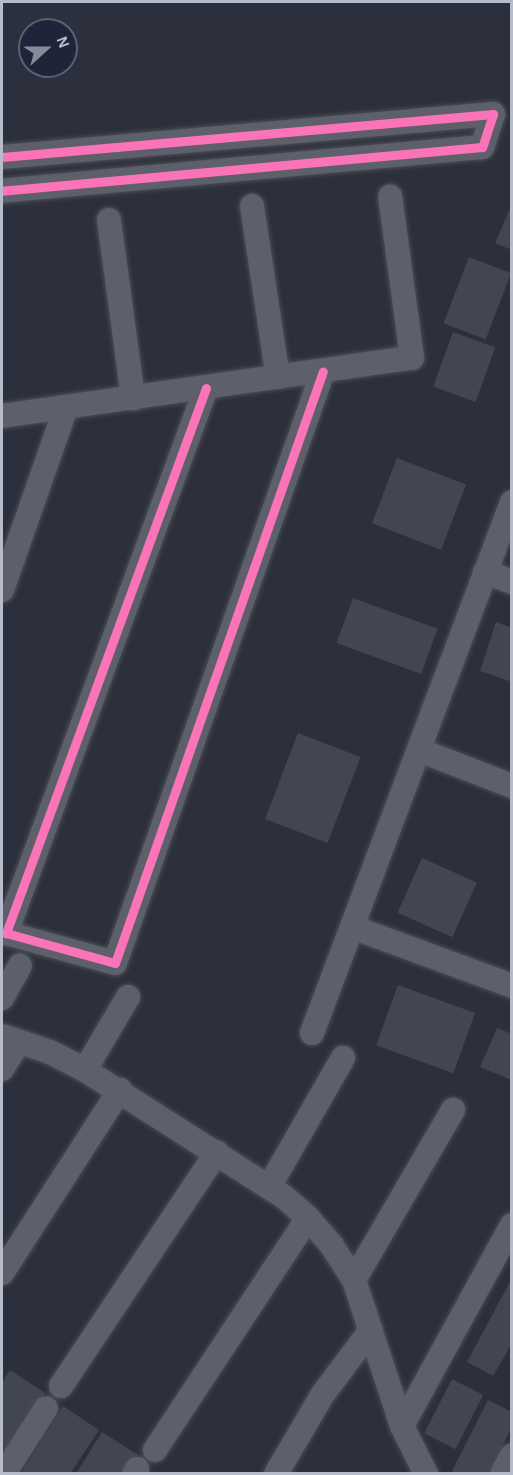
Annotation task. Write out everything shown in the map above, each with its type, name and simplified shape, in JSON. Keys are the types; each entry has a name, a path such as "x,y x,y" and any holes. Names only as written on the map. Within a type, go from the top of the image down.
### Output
{"street":[{"path":"2,157 493,114 482,147 2,191"},
{"path":"2,416 412,358 390,196"},
{"path":"252,207 278,377"},
{"path":"109,220 133,398"},
{"path":"206,388 6,933 115,963 323,371"},
{"path":"2,590 66,407"},
{"path":"312,1033 512,502"},
{"path":"485,572 512,582"},
{"path":"418,750 512,786"},
{"path":"352,927 512,986"},
{"path":"2,998 20,966"},
{"path":"86,1070 128,997"},
{"path":"2,1070 10,1039 50,1052 120,1090 217,1152 269,1187 308,1218 332,1246 354,1280 417,1469"},
{"path":"269,1187 343,1058"},
{"path":"2,1273 120,1090"},
{"path":"354,1280 453,1110"},
{"path":"61,1386 217,1152"},
{"path":"155,1450 308,1218"},
{"path":"402,1426 512,1225"},
{"path":"276,1473 323,1394 371,1330"},
{"path":"4,1473 46,1408"},
{"path":"502,1473 512,1455"}],"building":[{"path":"512,204 512,250 495,243"},
{"path":"469,257 511,273 486,339 444,323"},
{"path":"453,332 495,347 475,402 433,387"},
{"path":"397,458 466,485 441,550 372,523"},
{"path":"353,598 438,629 421,674 337,643"},
{"path":"496,622 512,628 512,682 480,671"},
{"path":"298,733 361,757 328,843 265,819"},
{"path":"422,858 477,882 452,937 398,913"},
{"path":"398,985 475,1013 453,1073 376,1045"},
{"path":"497,1028 512,1034 512,1080 480,1067"},
{"path":"512,1278 512,1343 493,1376 467,1362"},
{"path":"10,1370 45,1393 2,1461 2,1383"},
{"path":"452,1379 483,1395 455,1449 424,1433"},
{"path":"488,1400 512,1412 512,1427 488,1474 457,1474 452,1471"},
{"path":"63,1406 99,1430 70,1474 21,1474"},
{"path":"102,1432 138,1455 126,1474 76,1474"}],"cycle path":[{"path":"2,157 493,114 482,147 2,191"},
{"path":"206,388 6,933 115,963 323,371"}]}
